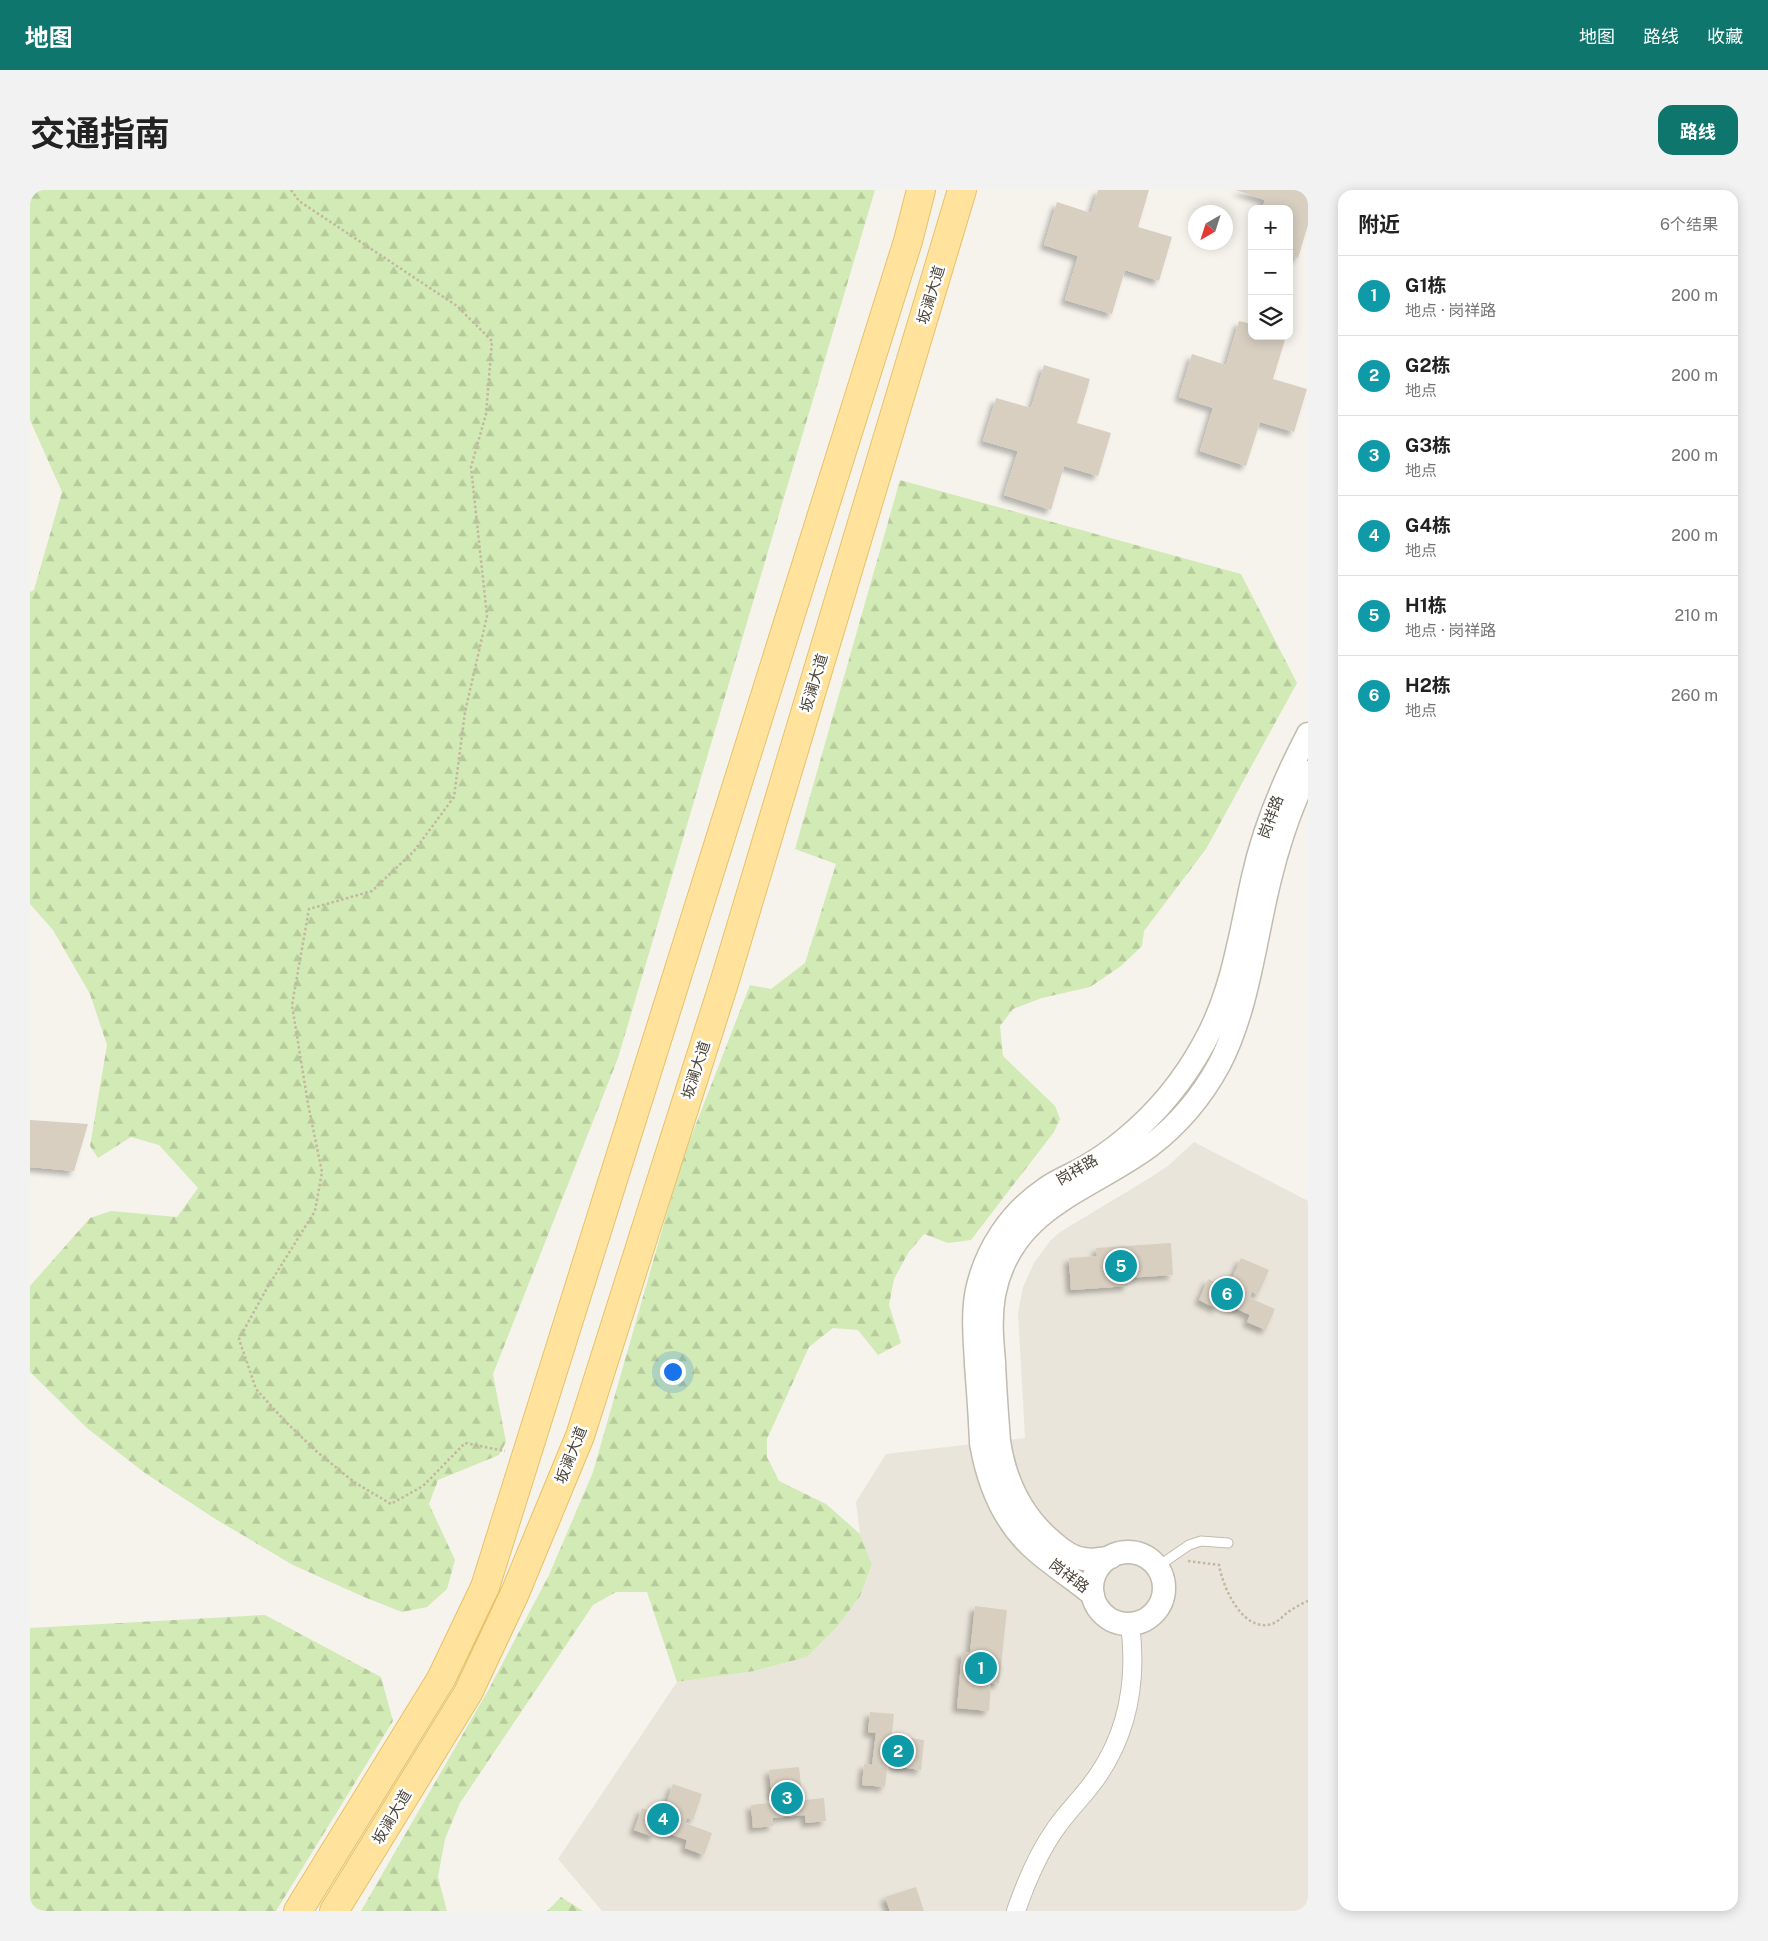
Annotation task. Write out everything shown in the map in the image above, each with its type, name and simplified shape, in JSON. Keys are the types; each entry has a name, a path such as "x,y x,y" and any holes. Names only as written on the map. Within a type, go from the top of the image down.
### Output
{"main road":[{"name":"坂澜大道","path":"298,1911 440,1678 485,1587 908,241 921,190"},
{"name":"坂澜大道","path":"334,1911 468,1693 515,1593 580,1436 725,980 962,190"}],"street":[{"name":"岗祥路","path":"1093,1595 1034,1549 1011,1523 994,1493 981,1443 974,1328 977,1291 996,1240 1018,1211 1046,1188 1084,1167 1125,1139 1161,1104 1196,1058 1216,1021 1225,998 1253,877 1269,820 1291,766 1308,734"},
{"name":"岗祥路","path":"1111,1556 1097,1560 1069,1555 1035,1525 1017,1500 1010,1486 1001,1456 999,1441 992,1327 994,1295 1011,1249 1031,1224 1056,1203 1151,1145 1183,1116 1209,1082 1236,1024 1254,957 1279,844 1308,772"},
{"path":"1123,1552 1136,1553 1148,1558 1164,1561 1164,1591 1161,1604 1153,1614 1143,1621 1130,1624 1118,1622 1106,1616 1098,1606 1093,1595 1092,1584 1102,1564 1111,1556 1123,1552"},
{"path":"1016,1911 1042,1850 1099,1774 1117,1740 1124,1721 1132,1683 1133,1644 1130,1624"}],"lane":[{"path":"1164,1561 1189,1545 1201,1541 1228,1543"}],"path":[{"path":"291,190 299,201 457,306 492,341 486,414 471,467 487,616 465,712 454,797 414,851 372,891 309,909 292,1006 308,1104 322,1172 315,1211 267,1288 239,1339 256,1389 283,1419 316,1452 354,1482 391,1504 423,1486 465,1443 510,1452"},
{"path":"1164,1561 1180,1560 1219,1565 1222,1580 1236,1606 1249,1621 1262,1626 1274,1623 1288,1612 1308,1601"}],"shaded area":[{"path":"1194,1142 1308,1201 1308,1911 602,1911 558,1859 677,1682 755,1671 807,1657 837,1627 860,1596 872,1566 860,1534 856,1502 886,1454 1025,1438 1018,1313 1023,1287 1034,1263 1050,1241 1060,1232 1168,1166"}],"green space":[{"path":"30,190 875,190 618,1058 493,1374 506,1442 499,1455 438,1480 429,1504 455,1560 447,1589 427,1607 402,1612 293,1565 217,1520 145,1473 88,1429 30,1372 30,1286 90,1218 111,1211 177,1217 198,1188 159,1145 131,1137 98,1158 90,1146 107,1045 90,994 53,930 30,904 30,592 34,590 62,492 30,420"},
{"path":"900,480 1241,574 1297,683 1206,849 1144,931 1142,946 1121,966 1090,987 1042,998 1013,1009 1000,1026 1003,1056 1055,1106 1060,1119 1054,1132 971,1240 948,1243 924,1234 908,1253 894,1279 889,1305 901,1343 878,1355 858,1330 833,1328 809,1347 767,1439 767,1457 779,1481 826,1504 860,1534 872,1565 860,1596 837,1627 807,1657 755,1671 677,1682 647,1592 616,1592 593,1605 460,1803 445,1839 438,1877 447,1911 361,1911 490,1687 549,1575 593,1472 682,1160 750,985 771,989 805,963 836,864 795,849"},
{"path":"265,1615 381,1677 393,1721 276,1911 30,1911 30,1628"},
{"path":"561,1897 583,1911 547,1911"}],"building":[{"path":"1098,190 1149,190 1138,227 1172,237 1159,281 1125,270 1112,314 1065,300 1078,256 1044,245 1057,202 1091,213"},
{"path":"1236,190 1308,190 1308,225 1298,258 1293,256 1293,205 1263,205 1265,200"},
{"path":"1239,321 1248,323 1248,340 1285,340 1273,379 1307,389 1294,432 1260,422 1246,466 1200,451 1213,408 1179,397 1192,354 1226,365"},
{"path":"1044,365 1090,379 1077,423 1111,433 1098,476 1064,466 1051,510 1004,495 1018,451 983,441 996,398 1031,408"},
{"path":"30,1120 88,1124 74,1171 30,1167"},
{"path":"1171,1243 1173,1275 1127,1278 1128,1286 1071,1290 1069,1258 1097,1256 1096,1248"},
{"path":"1241,1258 1269,1270 1258,1295 1252,1292 1250,1298 1275,1309 1266,1330 1247,1322 1250,1315 1220,1301 1217,1309 1199,1300 1208,1279 1233,1290 1236,1285 1230,1283"},
{"path":"975,1606 1007,1610 999,1684 991,1683 989,1711 957,1708 962,1652 970,1652"},
{"path":"870,1712 894,1714 891,1742 896,1742 897,1736 924,1740 921,1770 893,1766 894,1760 888,1760 885,1787 862,1785 864,1764 872,1765 876,1733 868,1732"},
{"path":"799,1767 802,1794 796,1795 796,1801 824,1798 826,1821 806,1823 805,1815 773,1818 773,1826 753,1828 751,1805 778,1802 778,1796 772,1797 769,1770"},
{"path":"673,1784 702,1794 693,1820 687,1818 685,1823 712,1833 704,1855 685,1848 687,1840 656,1829 654,1837 634,1830 642,1808 668,1818 670,1812 664,1810"},
{"path":"916,1887 924,1911 890,1911 885,1897"}],"place":[{"name":"H1栋","path":"1121,1266"},
{"name":"H2栋","path":"1227,1294"},
{"name":"G1栋","path":"981,1668"},
{"name":"G2栋","path":"898,1751"},
{"name":"G3栋","path":"787,1798"},
{"name":"G4栋","path":"663,1819"}]}
